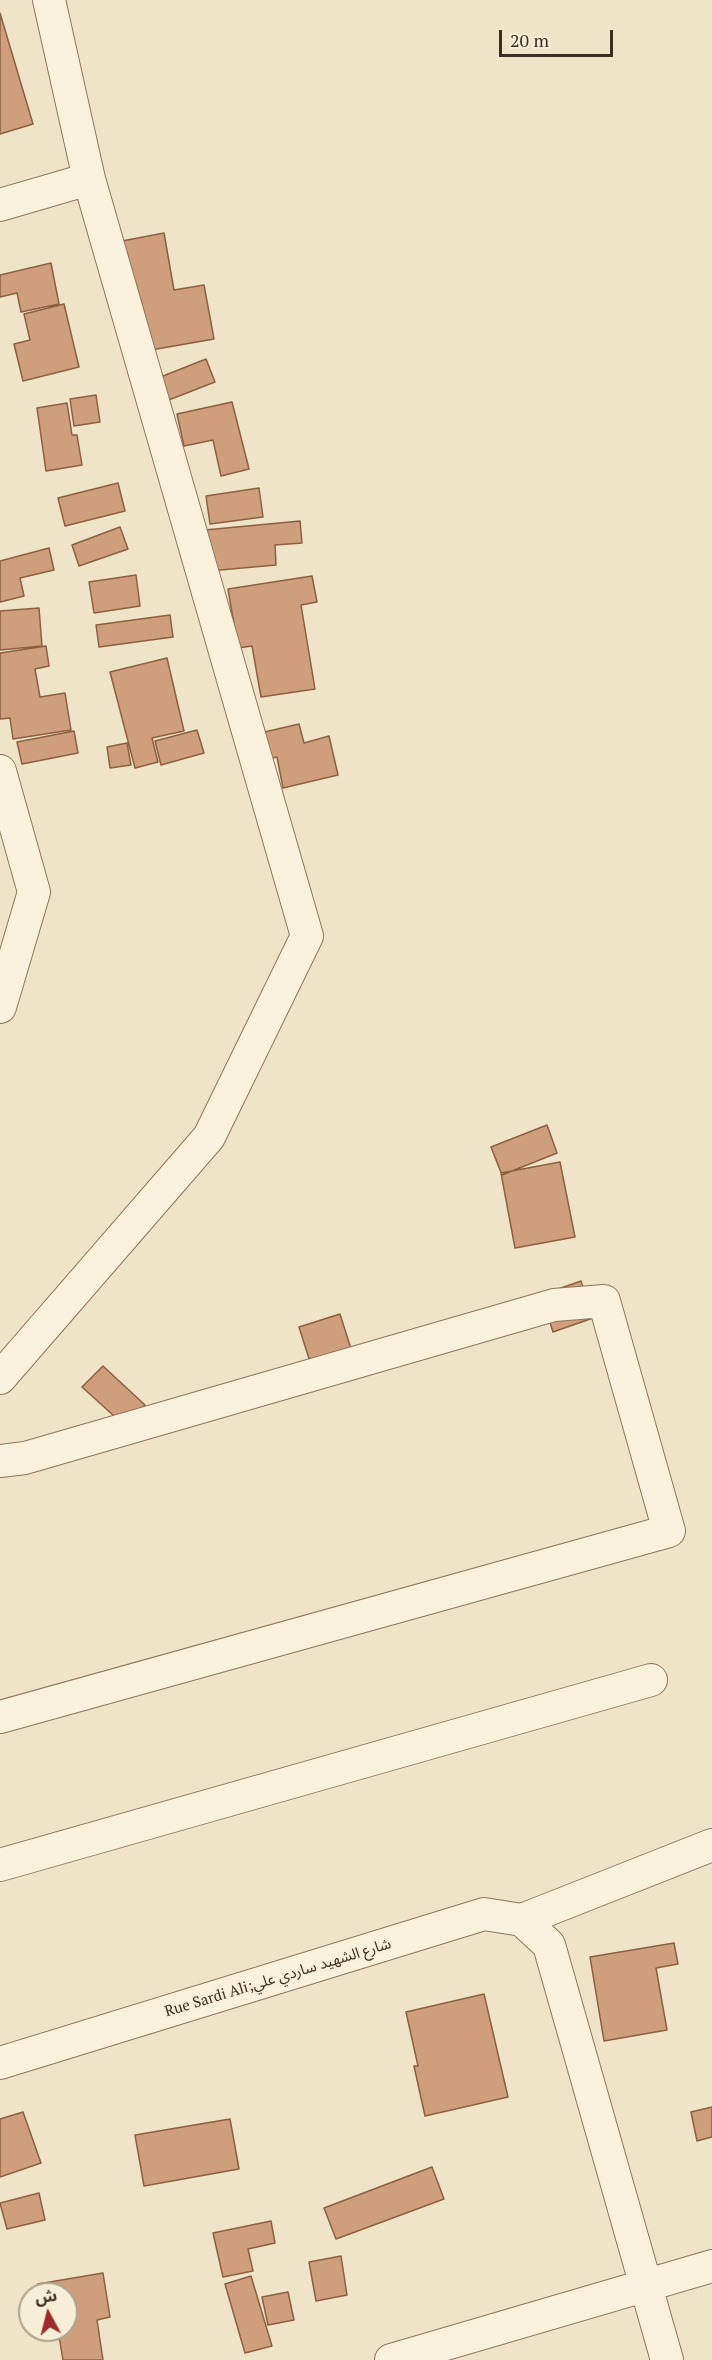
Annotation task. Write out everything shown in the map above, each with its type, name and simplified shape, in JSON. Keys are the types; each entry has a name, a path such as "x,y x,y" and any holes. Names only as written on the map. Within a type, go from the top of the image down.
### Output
{"street":[{"path":"0,1378 209,1137 307,936 89,179 49,0"},
{"path":"0,205 89,179"},
{"path":"0,771 34,892 0,1007"},
{"path":"0,1461 25,1458 554,1305 604,1301 669,1531 0,1717"},
{"path":"0,1865 651,1680"},
{"path":"667,2360 549,1945 522,1920 712,1845"},
{"name":"Rue Sardi Ali;شارع الشهيد ساردي علي","path":"0,2063 484,1914 522,1920"},
{"path":"391,2360 712,2266"}],"building":[{"path":"0,13 33,124 0,134"},
{"path":"164,233 174,290 204,285 214,339 151,350 141,300 133,302 122,241"},
{"path":"51,263 59,304 21,312 17,293 0,297 0,275"},
{"path":"64,304 79,367 23,381 14,344 30,340 24,314"},
{"path":"206,359 215,382 166,401 158,378"},
{"path":"96,395 100,422 74,426 70,399"},
{"path":"232,402 249,469 221,476 213,440 184,446 177,414"},
{"path":"67,403 72,435 77,435 82,465 46,471 37,408"},
{"path":"118,483 125,511 65,526 58,498"},
{"path":"259,488 263,517 210,524 206,496"},
{"path":"300,521 302,543 275,545 276,565 209,571 205,530"},
{"path":"120,527 128,549 79,566 72,545"},
{"path":"49,548 54,570 20,578 24,596 0,602 0,561"},
{"path":"136,575 140,606 94,613 89,582"},
{"path":"312,576 317,602 301,605 315,689 261,697 252,646 238,648 228,589"},
{"path":"39,608 42,646 0,650 0,611"},
{"path":"170,615 173,637 99,647 96,625"},
{"path":"46,646 49,666 35,669 40,697 65,693 71,730 13,739 10,718 0,719 0,653"},
{"path":"167,658 184,731 152,738 158,762 135,768 110,672"},
{"path":"299,724 304,743 329,736 338,775 283,788 277,757 263,760 256,734"},
{"path":"197,730 204,753 161,765 155,741"},
{"path":"74,731 78,753 22,764 17,742"},
{"path":"127,743 131,765 110,768 107,747"},
{"path":"547,1125 557,1153 502,1175 491,1147"},
{"path":"560,1162 575,1237 515,1248 501,1173"},
{"path":"581,1281 593,1318 553,1332 541,1295"},
{"path":"340,1314 352,1352 311,1365 299,1327"},
{"path":"103,1366 145,1405 125,1426 82,1387"},
{"path":"674,1943 678,1964 656,1968 667,2030 604,2041 590,1957"},
{"path":"484,1994 508,2097 425,2116 414,2066 418,2066 406,2012"},
{"path":"712,2107 712,2137 697,2141 691,2112"},
{"path":"23,2112 41,2163 0,2177 0,2119"},
{"path":"230,2119 239,2169 144,2186 135,2135"},
{"path":"432,2167 444,2199 336,2239 324,2208"},
{"path":"39,2193 45,2220 7,2229 0,2203"},
{"path":"271,2221 275,2243 248,2249 253,2271 223,2277 213,2233"},
{"path":"341,2256 347,2295 316,2301 309,2262"},
{"path":"103,2273 110,2317 97,2320 103,2360 63,2360 60,2342 78,2342 78,2282 50,2282"},
{"path":"251,2276 272,2346 245,2353 225,2284"},
{"path":"288,2292 294,2320 268,2325 262,2297"}]}
